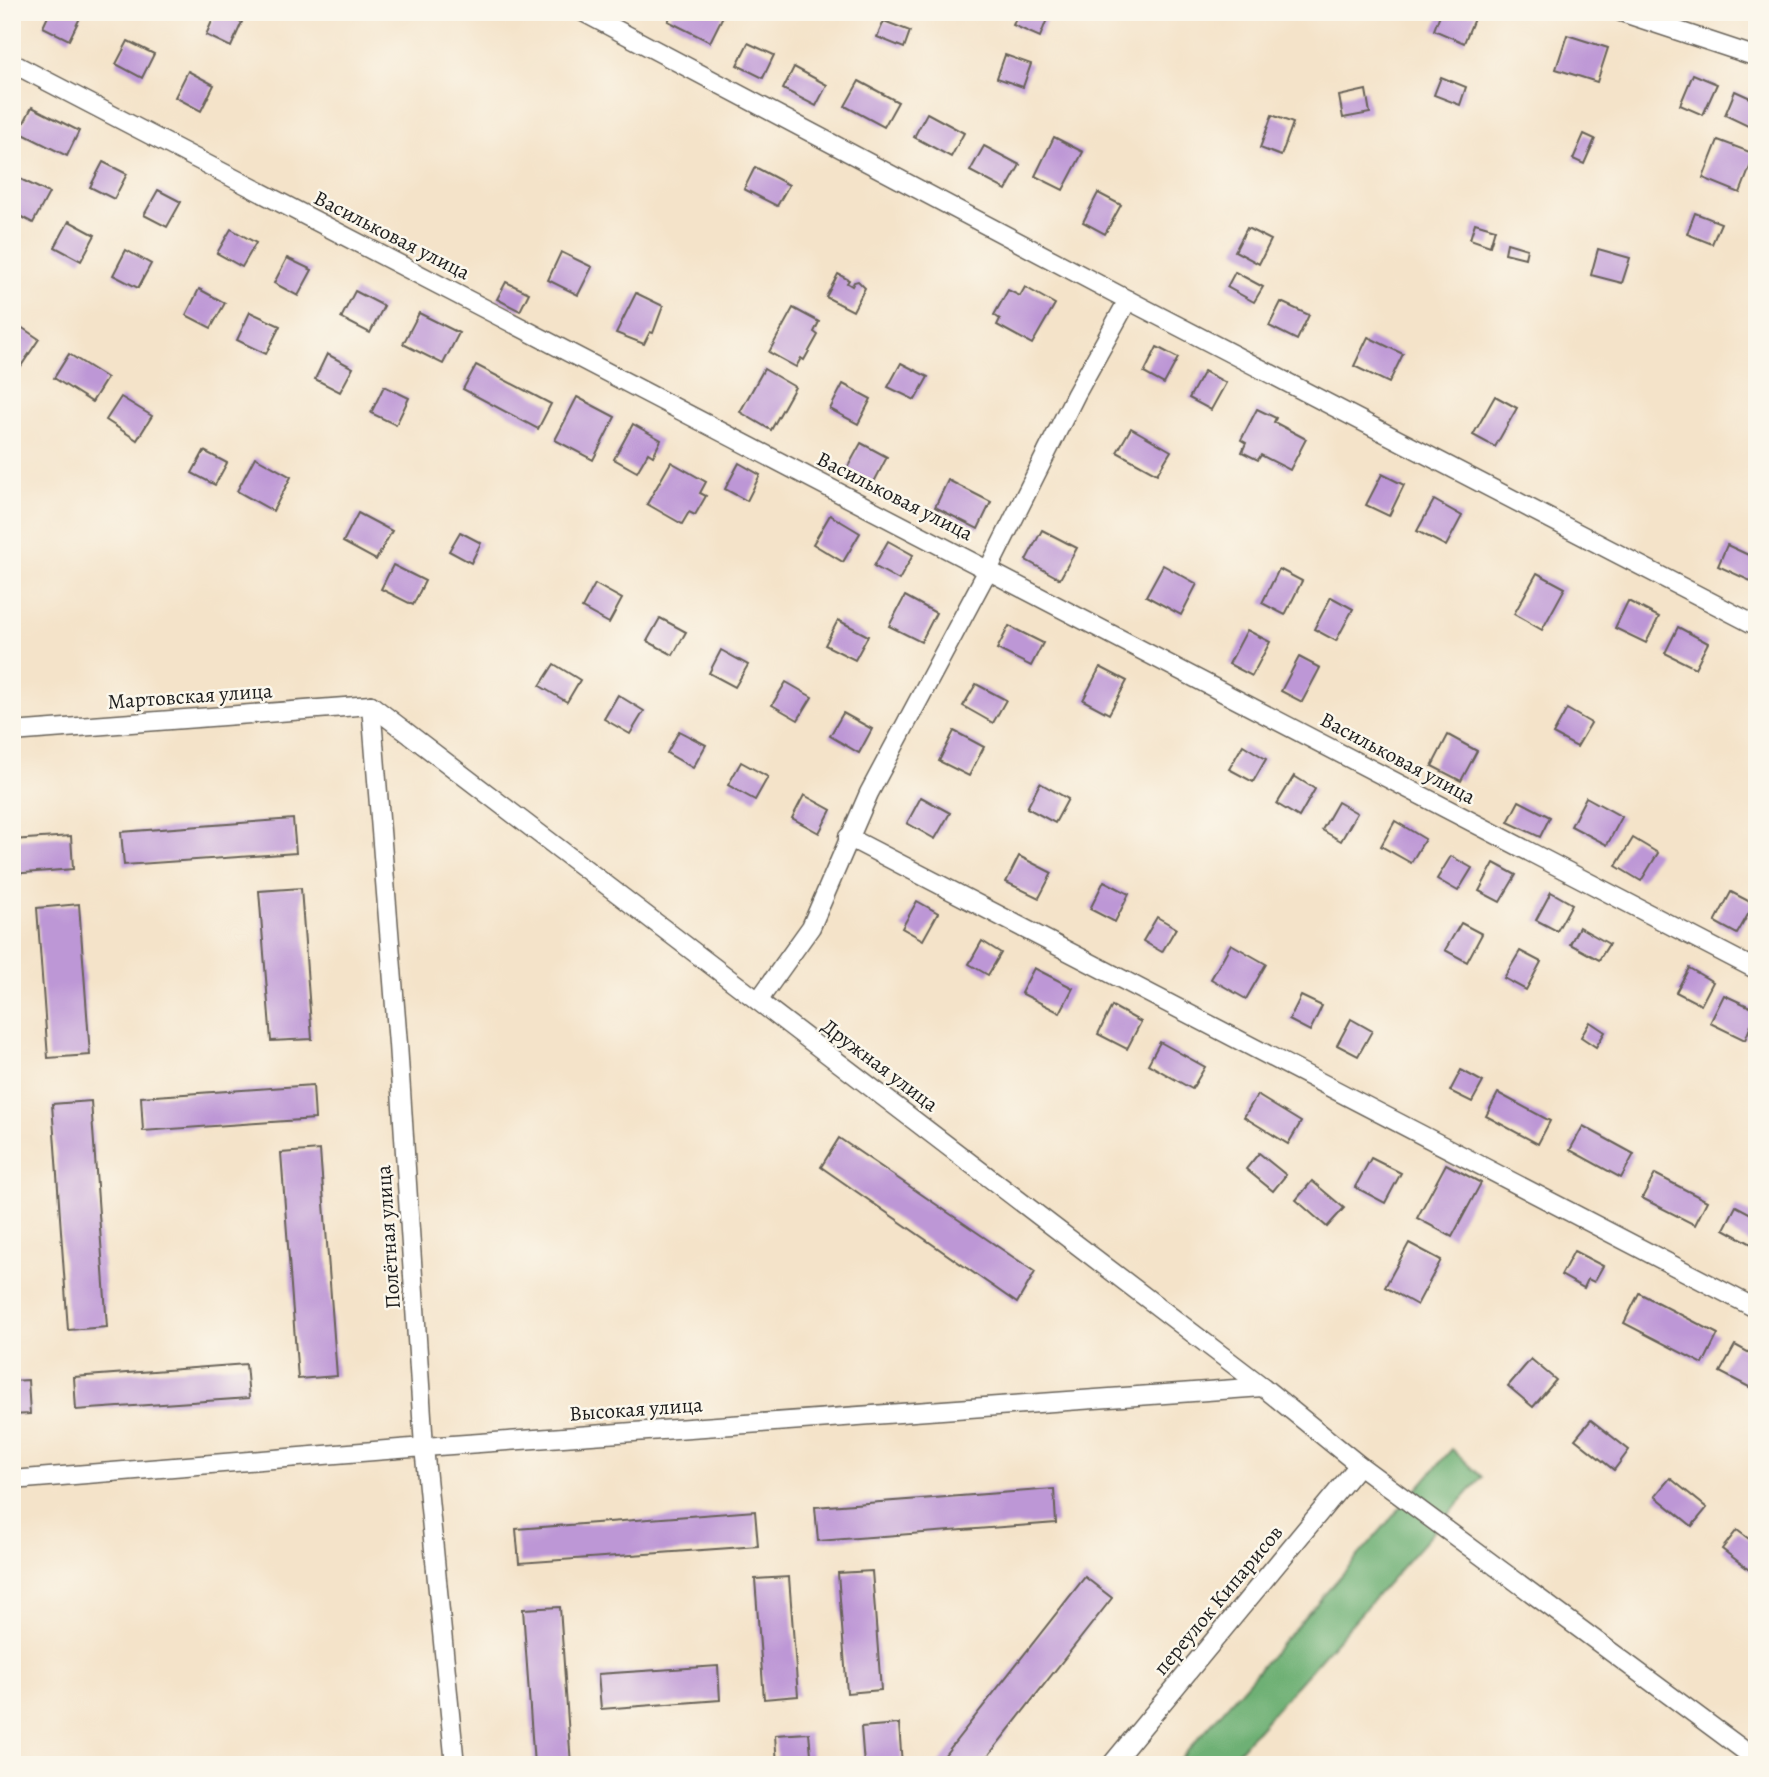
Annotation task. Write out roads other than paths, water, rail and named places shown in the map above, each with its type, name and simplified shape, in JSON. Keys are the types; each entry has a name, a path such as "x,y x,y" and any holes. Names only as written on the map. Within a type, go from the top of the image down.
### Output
{"street":[{"path":"583,12 1128,300 1757,626"},
{"path":"1621,12 1757,57"},
{"name":"Васильковая улица","path":"12,62 1757,970"},
{"path":"758,1000 811,927 869,793 988,570 1076,394 1128,300"},
{"name":"Мартовская улица","path":"12,732 371,705"},
{"name":"Дружная улица","path":"371,705 1263,1387 1359,1465 1757,1760"},
{"name":"Полётная улица","path":"371,705 398,1044 424,1447 455,1765"},
{"path":"848,837 1757,1309"},
{"name":"Высокая улица","path":"12,1480 424,1447 1263,1387"},
{"name":"переулок Кипарисов","path":"1111,1765 1359,1465"}]}
